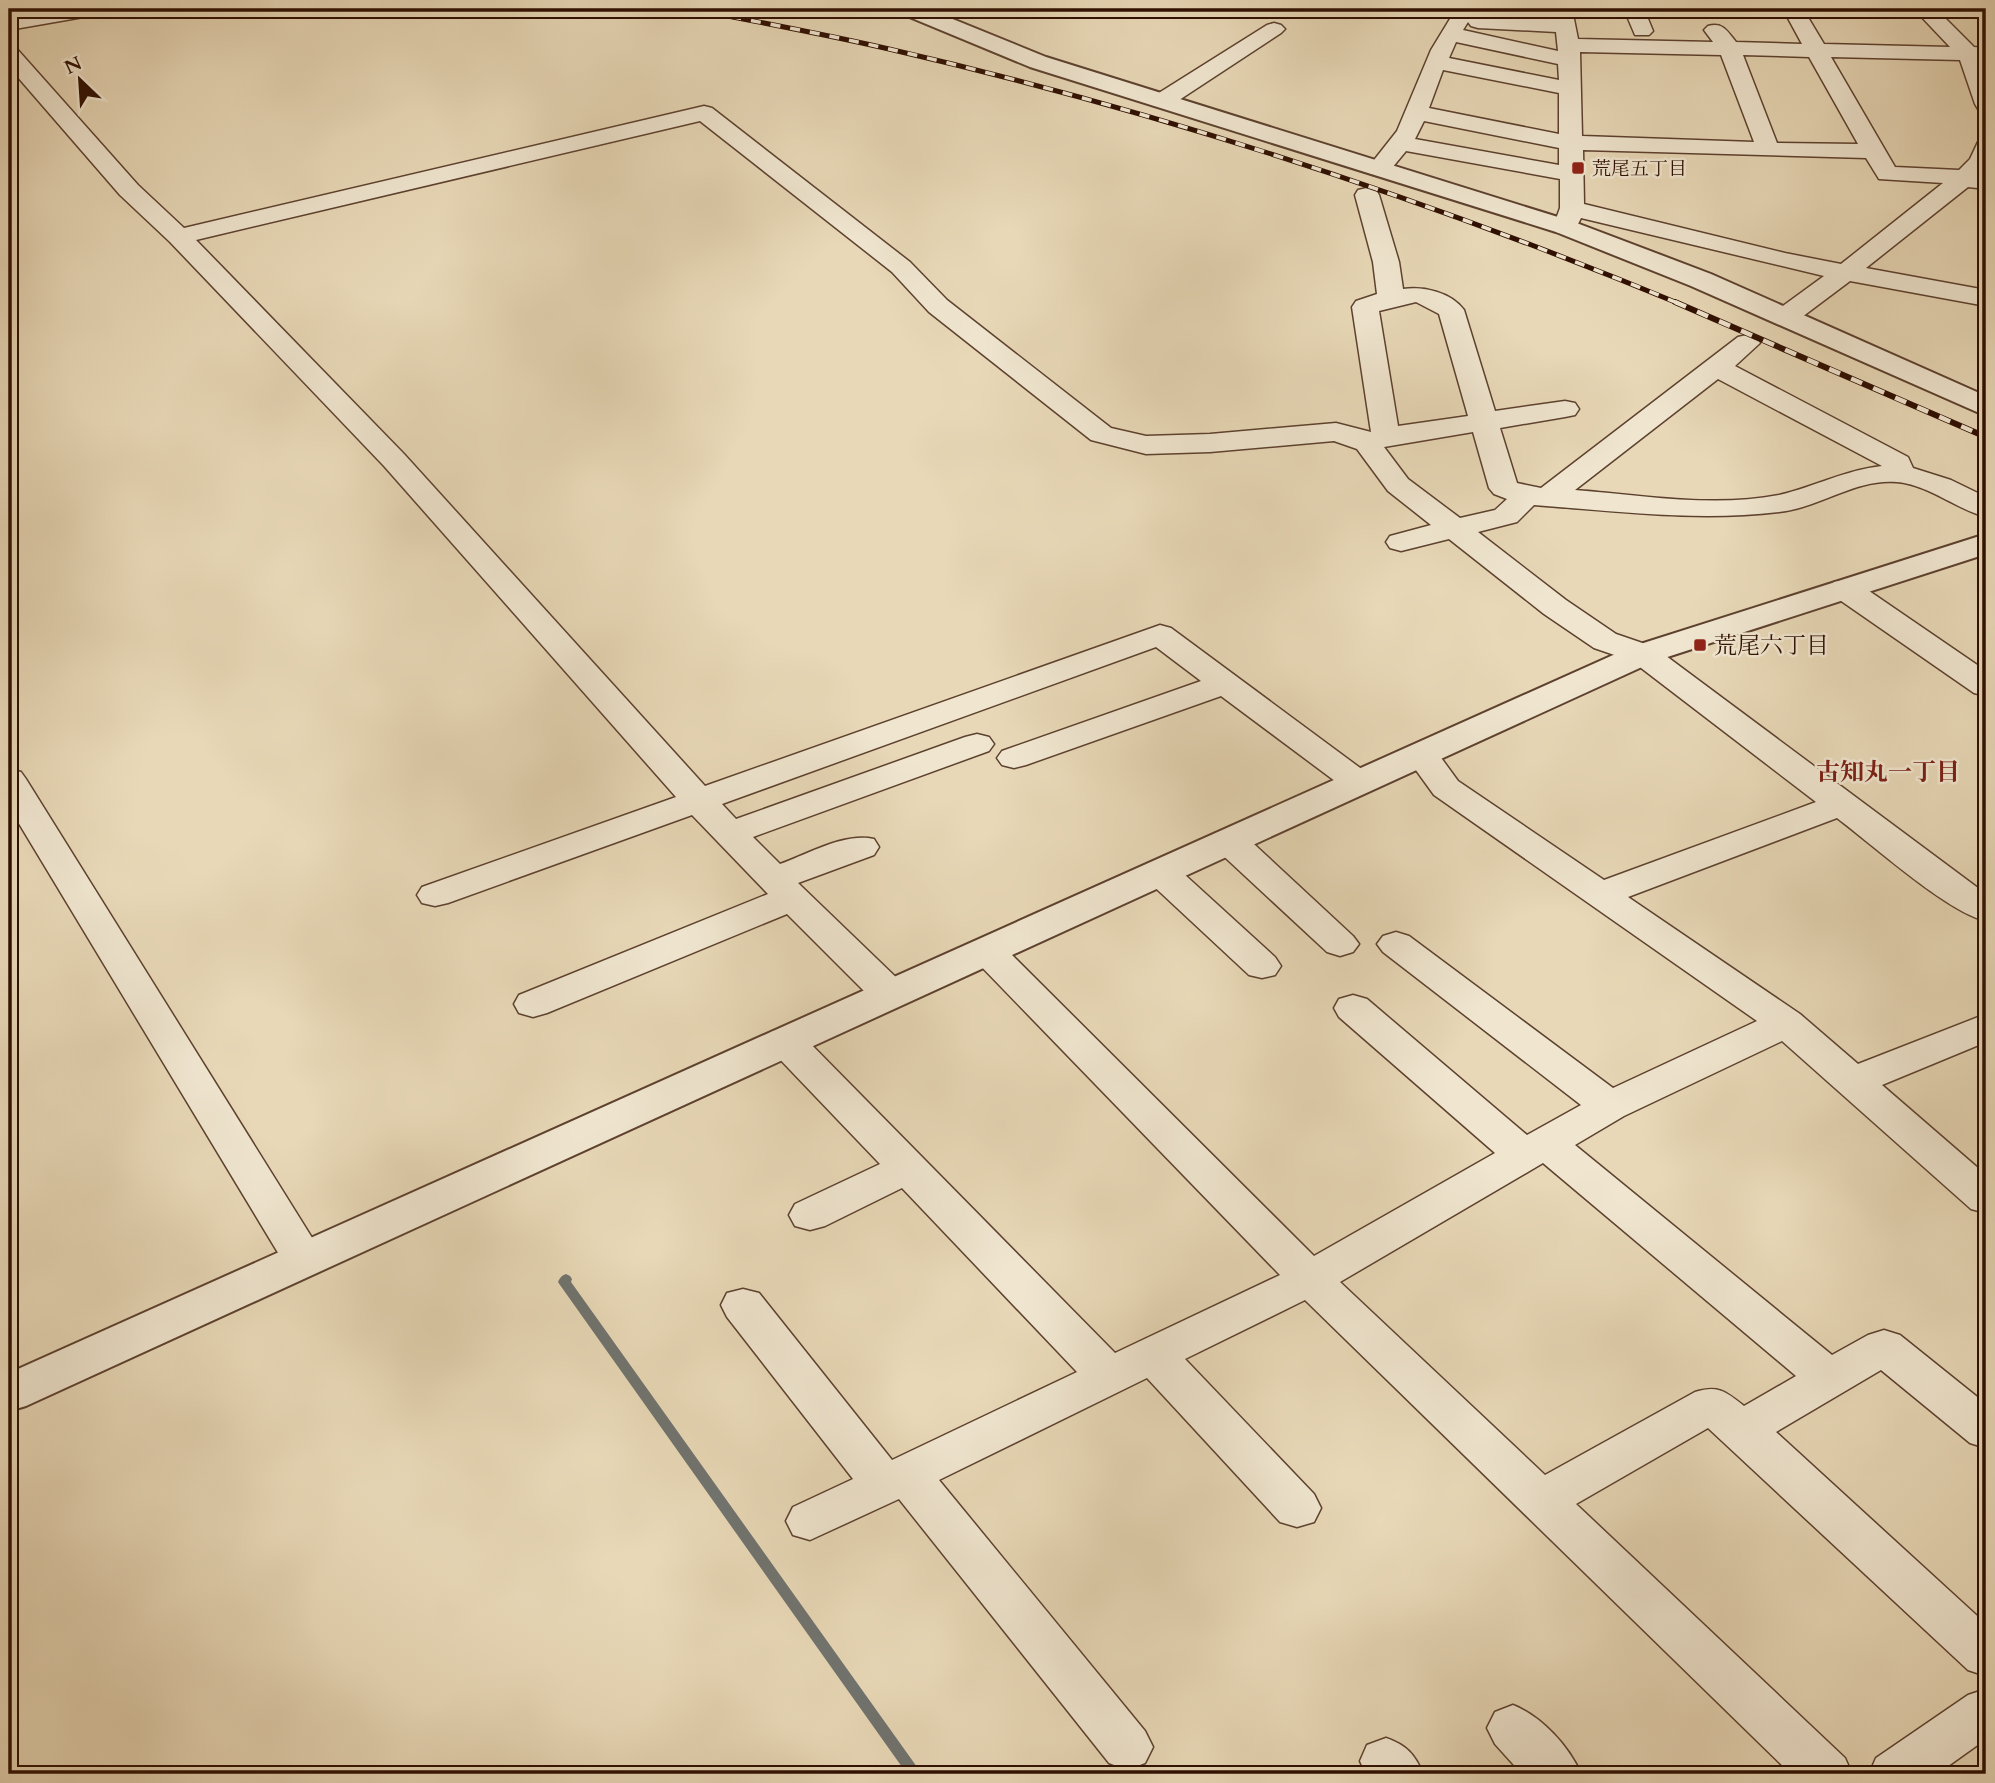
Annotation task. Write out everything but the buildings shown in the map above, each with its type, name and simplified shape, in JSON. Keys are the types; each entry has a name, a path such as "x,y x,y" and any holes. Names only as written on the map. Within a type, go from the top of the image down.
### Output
{"street":[{"path":"9,12 26,9"},
{"path":"9,24 95,9"},
{"path":"910,9 1038,62 1379,169 1568,218 1986,298"},
{"path":"1634,9 1642,31"},
{"path":"1793,9 1886,174 1979,185"},
{"path":"1924,9 1977,53 1986,104"},
{"path":"1379,169 1411,127 1419,101 1458,21"},
{"path":"1458,21 1567,34 1716,28"},
{"path":"1458,21 1567,34 1716,28 1817,49 1977,53"},
{"path":"1716,28 1768,150"},
{"path":"1162,101 1274,29"},
{"path":"1567,34 1572,174 1568,218"},
{"path":"9,54 129,190 394,460 697,799 783,889 890,994"},
{"path":"1437,62 1570,89"},
{"path":"1419,101 1451,96"},
{"path":"1419,101 1571,143 1874,151"},
{"path":"178,237 704,113 901,267 938,306 1101,434 1146,445 1210,443 1336,432 1376,440 1565,409"},
{"path":"1547,115 1570,114"},
{"path":"1399,143 1572,174"},
{"path":"1979,185 1981,162 1986,147"},
{"path":"1785,317 1847,271 1979,185"},
{"path":"1367,195 1386,262 1391,298"},
{"path":"1568,218 1986,407"},
{"path":"1986,508 1941,486 1899,473 1860,477 1783,503 1722,509 1537,497 1504,488 1451,310 1420,293 1391,298 1365,307 1376,440 1398,485 1555,607 1605,641 1643,654 1840,805 1879,831 1961,895 1986,910"},
{"path":"1401,542 1506,516 1537,497 1718,368 1748,343"},
{"path":"1718,368 1898,463 1899,473"},
{"path":"9,1392 1643,654 1986,544"},
{"path":"1845,589 1986,686"},
{"path":"435,895 1160,635 1359,783"},
{"path":"1014,758 1225,684"},
{"path":"730,833 977,744"},
{"path":"1422,755 1446,788 1786,1023 1986,1198"},
{"path":"9,779 304,1260"},
{"path":"1601,894 1840,805"},
{"path":"1229,841 1340,944"},
{"path":"533,1004 783,889 861,847"},
{"path":"1160,872 1262,966"},
{"path":"1396,943 1610,1106"},
{"path":"986,950 1310,1279 1826,1774"},
{"path":"1353,1008 1830,1378"},
{"path":"810,1521 1310,1279 1610,1106 1786,1023"},
{"path":"1852,1083 1986,1027"},
{"path":"785,1041 1109,1376"},
{"path":"810,1215 908,1168"},
{"path":"743,1305 1127,1747"},
{"path":"1742,1429 1884,1347 1986,1430"},
{"path":"1153,1354 1297,1508"},
{"path":"1540,1501 1711,1405 1742,1429 1986,1655"},
{"path":"1895,1774 1986,1711"},
{"path":"1513,1728 1555,1774"}],"waterway":[{"path":"566,1279 564,1282 915,1774"}],"railway":[{"path":"692,9 816,33 990,73 1190,129 1388,193 1584,265 1680,304"},
{"path":"1675,302 1986,437"}],"place":[{"name":"荒尾五丁目","path":"1578,168"},
{"name":"荒尾六丁目","path":"1700,645"}],"district":[{"name":"古知丸一丁目","path":"1888,772"}]}
